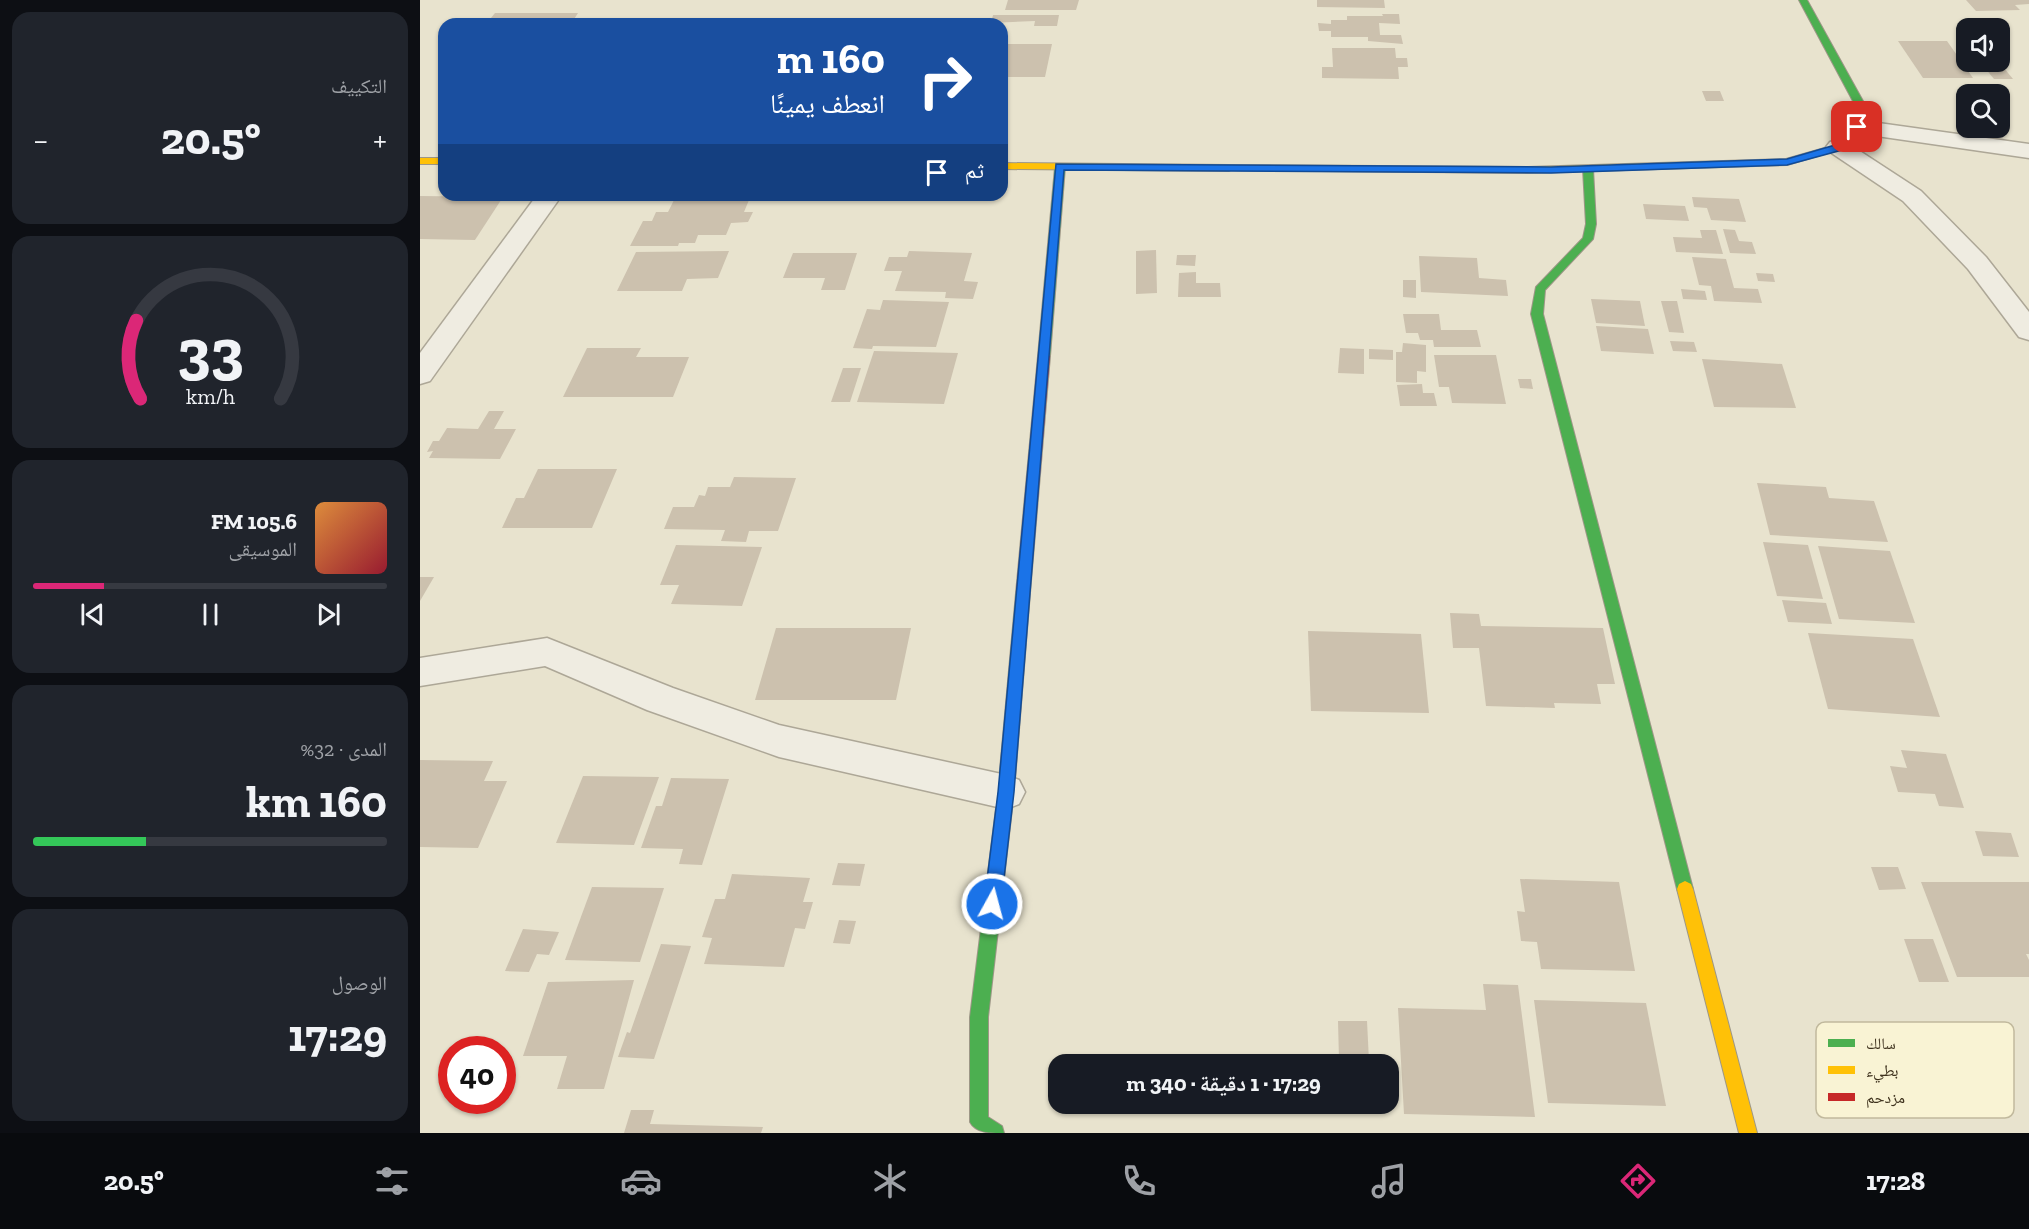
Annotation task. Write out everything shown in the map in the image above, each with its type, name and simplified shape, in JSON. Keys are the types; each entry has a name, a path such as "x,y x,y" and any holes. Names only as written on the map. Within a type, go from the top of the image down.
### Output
{"street":[{"path":"1008,166 1588,169 1787,162 1838,147 1857,127 1859,103 1803,0"},
{"path":"1857,127 2029,151"},
{"path":"1838,147 1912,196 1977,263 2029,331"},
{"path":"420,161 438,161"},
{"path":"995,1133 979,1122 979,1017 1006,792 1060,166"},
{"path":"1588,169 1591,224 1587,239 1578,252 1540,289 1537,314 1748,1133"},
{"path":"420,374 546,201"},
{"path":"420,672 548,652 660,699 779,741 1006,792"}],"building":[{"path":"1008,0 1079,0 1076,10 1005,10"},
{"path":"1317,0 1384,0 1385,8 1317,7"},
{"path":"1966,0 2029,0 2029,4 2015,5 2020,10 1976,11"},
{"path":"495,13 578,13 575,18 491,18"},
{"path":"1382,14 1399,14 1400,24 1379,23 1380,35 1401,35 1403,44 1368,41 1368,37 1331,37 1331,31 1319,31 1318,23 1331,24 1331,20 1347,20 1347,16 1383,16"},
{"path":"993,15 1059,15 1057,26 1034,26 1035,21 1008,22 1008,18 992,18"},
{"path":"1898,41 1947,41 1956,54 1956,72 1969,72 1973,78 1923,78"},
{"path":"1008,44 1052,44 1045,77 1008,77"},
{"path":"1332,48 1395,48 1396,58 1407,58 1408,67 1398,67 1399,79 1322,78 1322,67 1333,67"},
{"path":"1988,72 2007,72 2013,79 1994,79"},
{"path":"1702,91 1720,91 1724,101 1706,101"},
{"path":"420,196 438,196 438,201 500,201 475,240 420,239"},
{"path":"1692,197 1739,199 1746,222 1711,220 1707,208 1694,207"},
{"path":"674,201 749,201 744,212 753,212 748,222 731,223 726,235 698,235 695,243 679,243 678,246 630,246 643,221 652,221 656,212 668,212"},
{"path":"1643,204 1685,206 1689,221 1646,219"},
{"path":"1723,229 1735,230 1739,241 1752,242 1756,254 1730,253"},
{"path":"1700,230 1716,230 1723,254 1676,252 1673,237 1702,238"},
{"path":"1156,250 1157,293 1136,294 1136,251"},
{"path":"729,251 718,278 687,279 682,291 617,291 636,252"},
{"path":"909,251 972,253 964,281 978,282 973,299 945,298 946,292 895,291 902,271 884,271 889,257 907,257"},
{"path":"793,253 857,253 845,290 821,290 825,278 783,278"},
{"path":"1177,255 1196,255 1195,266 1176,265"},
{"path":"1419,256 1477,258 1479,278 1506,280 1508,296 1421,292"},
{"path":"1692,257 1726,259 1734,288 1758,289 1762,303 1714,301 1711,286 1699,285"},
{"path":"1196,272 1196,283 1220,283 1221,297 1178,297 1179,273"},
{"path":"1756,273 1773,274 1775,282 1758,281"},
{"path":"1403,280 1416,280 1416,298 1403,297"},
{"path":"1681,289 1705,291 1707,300 1683,299"},
{"path":"1591,299 1640,301 1645,326 1596,323"},
{"path":"883,300 949,302 936,347 853,348 867,309 880,310"},
{"path":"1661,301 1677,301 1684,333 1669,332"},
{"path":"1403,314 1439,314 1441,330 1477,330 1481,347 1434,347 1433,340 1420,340 1418,333 1406,333"},
{"path":"1596,326 1648,329 1654,354 1601,351"},
{"path":"1670,341 1694,342 1697,352 1673,351"},
{"path":"1403,343 1426,345 1426,372 1417,371 1417,383 1396,382 1396,352 1402,352"},
{"path":"587,348 641,348 636,357 689,357 673,397 563,397"},
{"path":"1340,348 1364,349 1364,374 1338,373"},
{"path":"1369,349 1393,350 1393,360 1369,359"},
{"path":"874,351 958,353 944,404 857,402"},
{"path":"1434,355 1496,355 1506,404 1452,403 1449,387 1439,387"},
{"path":"1702,359 1782,364 1796,408 1714,407"},
{"path":"843,368 861,368 850,402 831,402"},
{"path":"1518,379 1531,379 1533,389 1520,388"},
{"path":"1422,384 1423,393 1434,393 1437,406 1400,406 1397,385"},
{"path":"489,411 504,411 494,429 516,429 500,459 429,458 433,451 427,452 433,441 439,441 447,428 478,429"},
{"path":"538,469 617,469 592,528 502,528 516,498 524,498"},
{"path":"734,477 796,478 778,531 749,531 746,542 721,541 725,530 664,529 673,507 694,507 699,495 705,496 708,487 730,487"},
{"path":"1757,483 1826,487 1829,498 1874,501 1888,542 1770,535"},
{"path":"1763,542 1808,545 1823,599 1777,596"},
{"path":"676,545 762,547 742,606 671,604 679,585 660,585"},
{"path":"1818,546 1890,551 1915,623 1839,619"},
{"path":"420,577 434,577 420,601"},
{"path":"1782,600 1826,603 1832,624 1788,622"},
{"path":"1450,613 1479,614 1481,626 1603,628 1615,684 1597,684 1601,704 1554,703 1555,708 1486,706 1479,648 1453,648"},
{"path":"776,628 911,628 896,700 755,700"},
{"path":"1308,631 1421,634 1429,713 1311,711"},
{"path":"1808,633 1913,639 1940,717 1828,709"},
{"path":"1901,750 1946,754 1964,808 1939,806 1935,794 1898,792 1890,766 1907,768"},
{"path":"420,760 493,761 484,781 507,781 478,848 420,847"},
{"path":"583,776 659,777 634,845 556,843"},
{"path":"671,778 729,779 702,865 679,864 683,849 641,848 656,806 662,806"},
{"path":"1975,831 2011,833 2019,857 1983,856"},
{"path":"838,863 865,864 860,886 832,885"},
{"path":"1871,867 1898,867 1906,889 1879,890"},
{"path":"732,874 810,878 803,902 813,902 805,929 795,928 784,967 704,964 712,938 702,937 715,899 725,899"},
{"path":"1520,879 1619,882 1635,971 1541,969 1537,942 1521,941 1517,911 1525,912"},
{"path":"1921,882 2029,882 2029,954 2026,954 2029,960 2029,977 1957,977"},
{"path":"592,887 664,888 640,962 565,960"},
{"path":"839,920 856,921 850,944 833,943"},
{"path":"523,929 559,932 549,955 537,954 529,972 505,971"},
{"path":"1904,939 1933,939 1949,982 1919,982"},
{"path":"661,944 691,946 654,1059 618,1057 627,1032 630,1033"},
{"path":"634,980 604,1089 557,1089 567,1056 523,1056 548,982"},
{"path":"1483,984 1518,985 1535,1117 1404,1114 1398,1008 1486,1010"},
{"path":"1534,1000 1646,1003 1666,1106 1548,1103"},
{"path":"1338,1021 1367,1021 1369,1054 1339,1054"},
{"path":"631,1110 654,1110 650,1124 763,1127 761,1133 624,1133"}],"traffic: fast":[{"path":"1803,0 1859,103 1855,129"},
{"path":"1044,356 1060,167"},
{"path":"1588,169 1591,224 1588,239 1540,289 1537,314 1685,889"},
{"path":"995,1133 979,1122 979,1017 1006,792 1023,593"}],"traffic: slow":[{"path":"1528,170 1787,162 1838,147 1855,129"},
{"path":"420,161 438,161"},
{"path":"1008,166 1229,168"},
{"path":"1685,889 1748,1133"}],"traffic: jam":[{"path":"1229,168 1528,170"},
{"path":"1023,593 1044,356"}],"route":[{"path":"992,904 1006,792 1060,166 1551,170 1787,162 1838,147 1857,127"}]}
